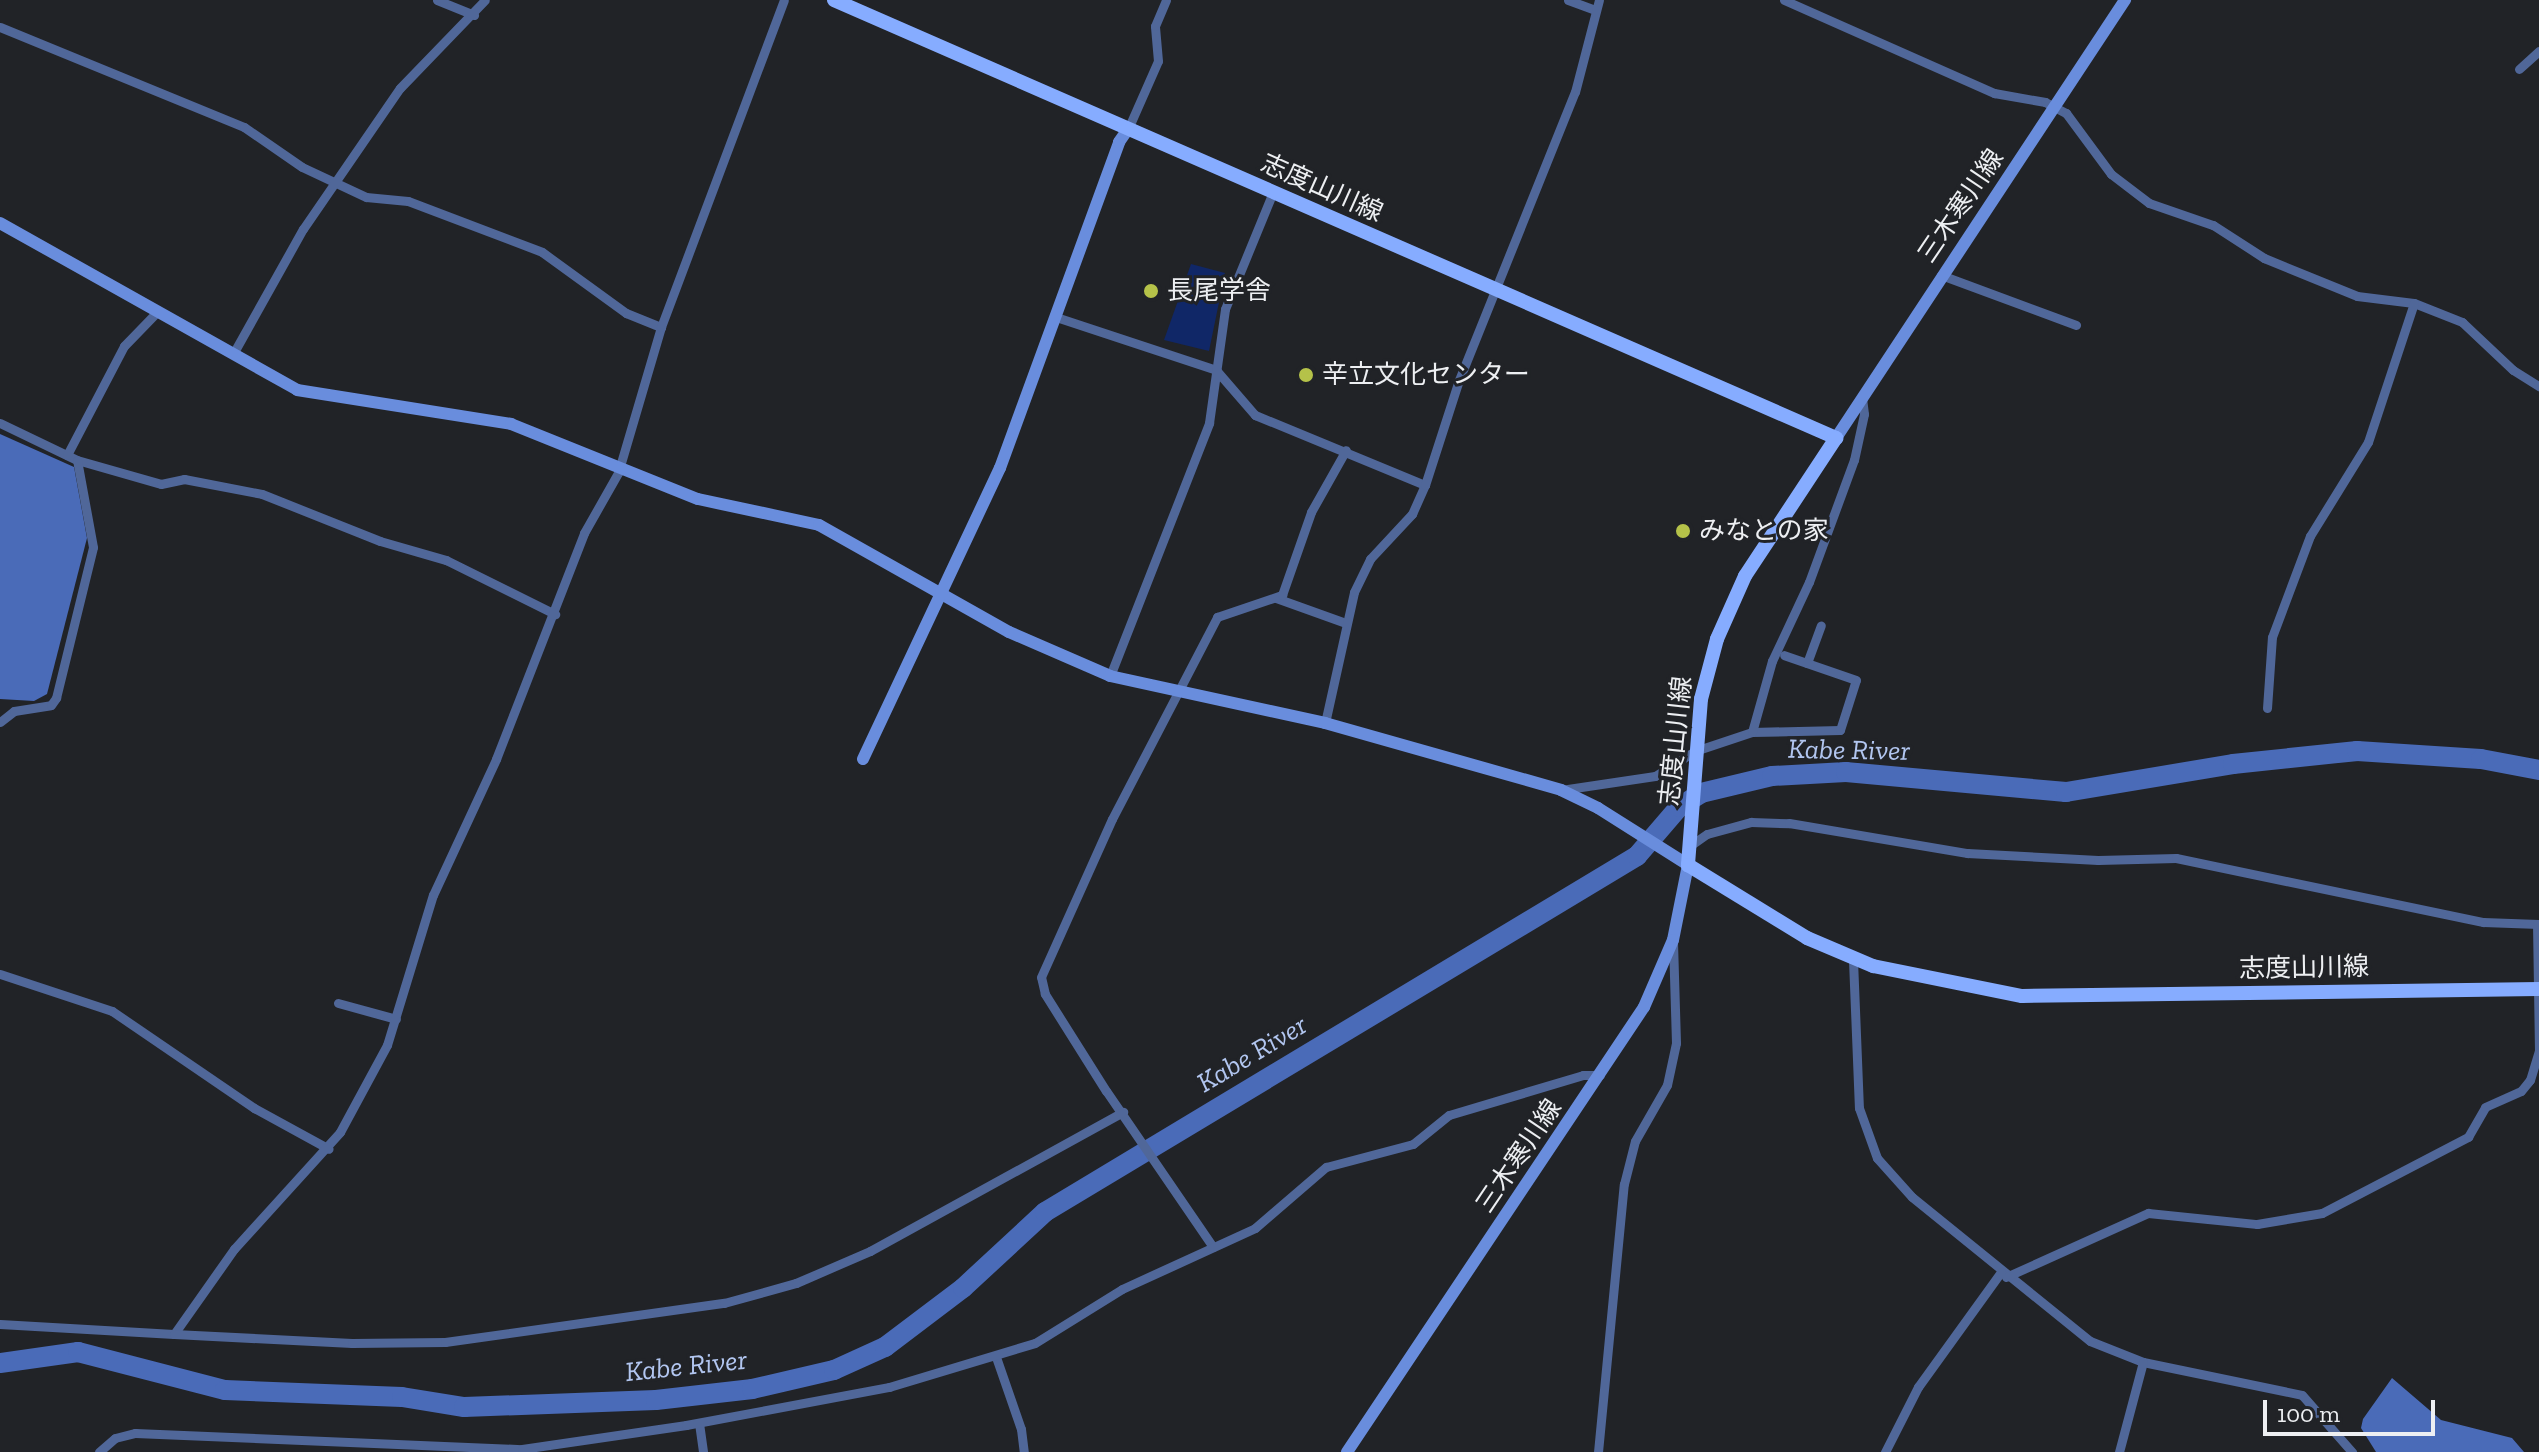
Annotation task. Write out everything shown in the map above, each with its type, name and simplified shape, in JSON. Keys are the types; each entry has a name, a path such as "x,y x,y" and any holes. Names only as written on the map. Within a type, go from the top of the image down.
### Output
{"main road":[{"name":"志度山川線","path":"834,0 1836,438 1728,609 1706,674 1694,755 1688,865 1853,960 2022,996 2537,989"}],"street":[{"path":"437,0 474,15"},
{"path":"233,354 333,183 400,88 474,15 485,0"},
{"path":"174,1334 264,1212 329,1149 359,1100 396,1019 433,895 479,800 555,614 584,533 618,466 661,327 784,0"},
{"path":"863,759 1000,468 1119,142 1128,129 1158,61 1155,26 1166,0"},
{"path":"1325,723 1346,623 1370,559 1412,514 1425,485 1494,289 1575,92 1597,5 1568,0"},
{"path":"1784,0 1994,93 2045,102 2053,109 2066,113 2111,174 2149,203 2213,225 2264,258 2357,296 2414,303 2462,322 2513,370 2539,386"},
{"name":"三木寒川線","path":"1836,438 2125,0"},
{"path":"0,27 170,101 244,127 333,183 366,197 408,201 542,252 626,313 661,327"},
{"path":"2519,69 2539,51"},
{"path":"1110,676 1209,423 1225,309 1273,192"},
{"path":"0,223 308,394 511,424 698,499 831,529 1009,632 1110,676 1179,694 1325,723 1561,790 1613,817 1688,865"},
{"path":"1941,275 2076,325"},
{"path":"2267,708 2272,637 2310,536 2368,442 2414,303"},
{"path":"0,722 14,711 51,705 56,698 93,547 72,457 124,346 157,312"},
{"path":"1056,317 1216,370 1255,415 1425,485"},
{"path":"1752,732 1776,650 1809,582 1854,460 1864,414 1862,397"},
{"path":"0,423 72,457 161,484 184,479 262,494 380,541 446,560 555,614"},
{"path":"1213,1247 1045,994 1041,977 1112,819 1217,617 1282,595 1311,512 1346,450"},
{"path":"1276,598 1346,623"},
{"path":"1807,663 1821,625"},
{"path":"1561,790 1655,776 1694,755 1752,732 1840,730 1856,680 1784,655"},
{"path":"1691,843 1707,834 1751,822 1789,823 1967,853 2098,860 2176,858 2468,920 2538,924 2539,1051 2521,1091 2485,1107 2468,1137 2401,1168 2360,1197 2322,1213 2257,1224 2148,1213 2004,1275 1918,1387 1885,1452"},
{"name":"三木寒川線","path":"1347,1452 1644,1007 1673,940 1688,865"},
{"path":"1598,1452 1624,1184 1635,1141 1667,1085 1676,1043 1673,940"},
{"path":"1853,960 1855,1076 1866,1134 1877,1158 1912,1197 2004,1275 2090,1341 2143,1362 2302,1395 2352,1452"},
{"path":"0,974 112,1011 254,1108 329,1149"},
{"path":"338,1003 396,1019"},
{"path":"99,1452 115,1438 135,1433 481,1450 699,1423 889,1387 1035,1343 1122,1289 1276,1214 1326,1167 1413,1144 1449,1115 1589,1073 1600,1075"},
{"path":"0,1324 174,1334 445,1342 594,1325 724,1303 796,1283 870,1251 1126,1116"},
{"path":"996,1357 1021,1429 1024,1452"},
{"path":"2119,1452 2143,1362"},
{"path":"699,1423 703,1452"}],"shaded area":[{"path":"1191,264 1225,273 1209,351 1164,340"},
{"path":"0,434 74,467 87,538 47,694 34,701 0,699"},
{"path":"2392,1378 2441,1420 2512,1438 2524,1452 2376,1452 2361,1428 2363,1419"}],"waterway":[{"name":"Kabe River","path":"0,1363 78,1352 225,1390 402,1397 464,1407 656,1400 752,1389 834,1370 885,1347 963,1288 1045,1212 1637,856 1679,807 1701,793 1772,776 1846,772 2066,792 2233,764 2357,751 2481,759 2539,770"}],"place":[{"name":"長尾学舎","path":"1151,291"},
{"name":"辛立文化センター","path":"1306,375"},
{"name":"みなとの家","path":"1683,531"}]}
